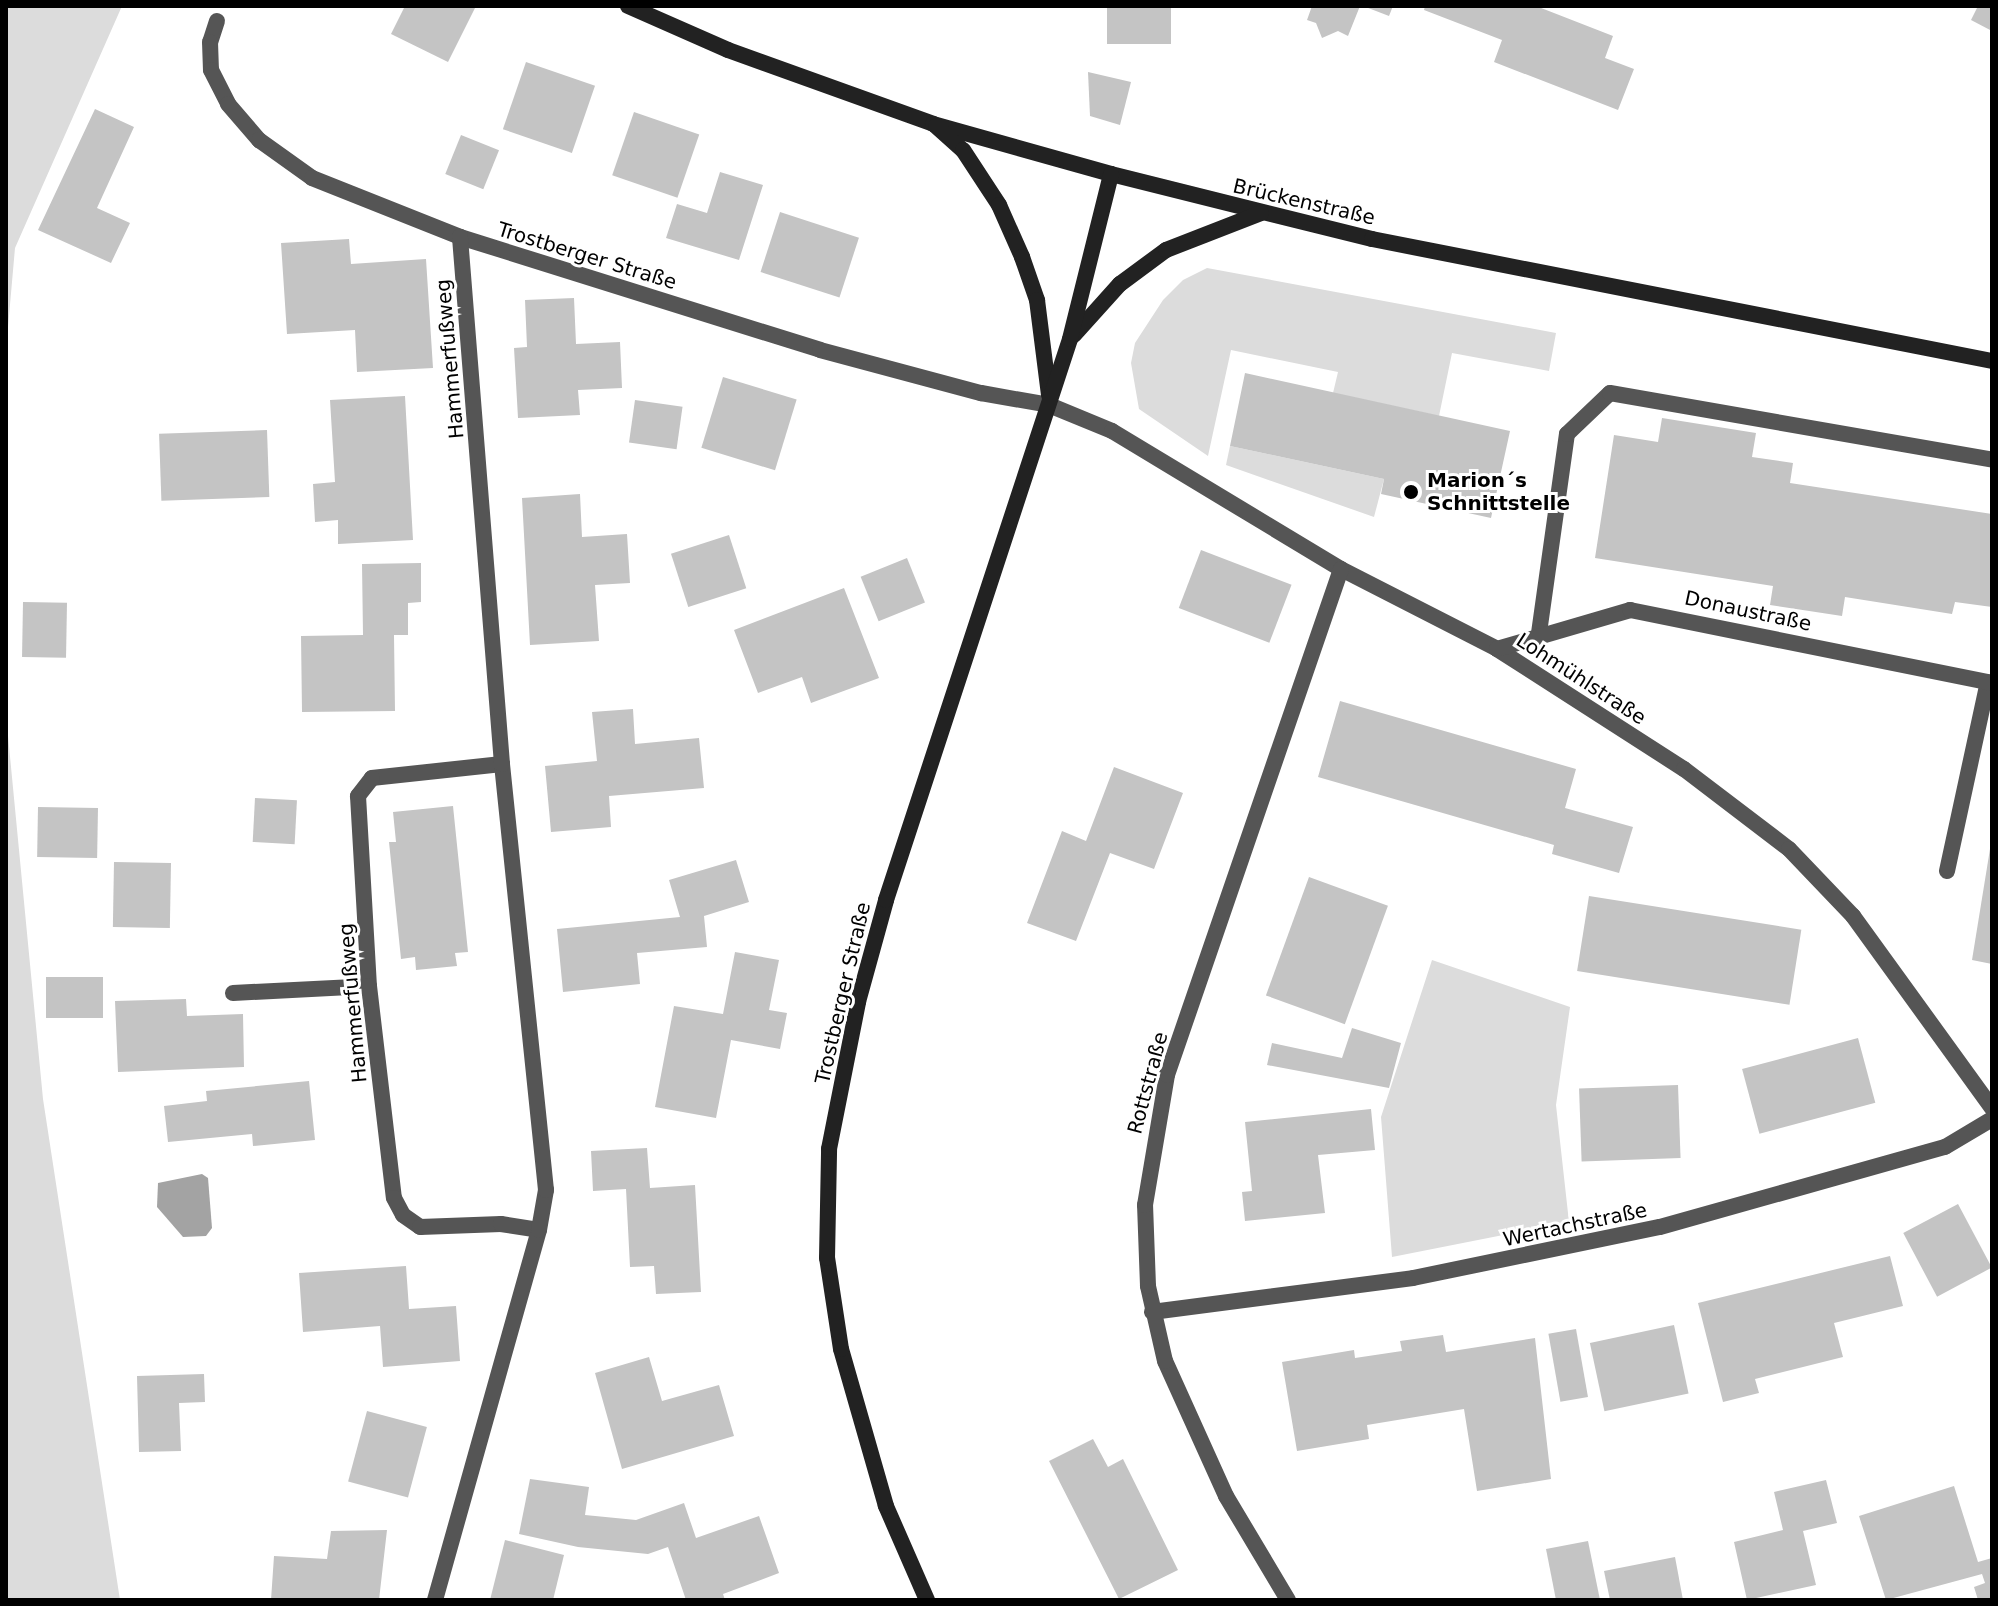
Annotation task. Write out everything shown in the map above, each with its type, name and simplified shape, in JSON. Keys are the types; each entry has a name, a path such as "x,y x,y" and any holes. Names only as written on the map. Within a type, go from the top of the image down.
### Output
{"main road":[{"name":"Brückenstraße","path":"628,6 728,50 933,124 1111,174 1261,213 1992,361"},
{"path":"933,124 963,150 999,205 1022,257 1044,333 1049,405"},
{"name":"Trostberger Straße","path":"927,1600 886,1506 841,1349 827,1258 829,1149 858,1002 886,900 1070,339 1111,174"},
{"path":"1070,339 1120,284 1166,250 1261,213"}],"street":[{"name":"Trostberger Straße","path":"217,21 210,42 211,70 228,104 259,140 312,178 460,237 820,350 981,393 1049,405"},
{"name":"Hammerfußweg","path":"435,1600 539,1230 546,1190 502,764 460,237"},
{"path":"1539,633 1567,434 1610,393 1992,460"},
{"name":"Lohmühlstraße","path":"1049,405 1112,431 1341,569 1497,649 1684,769 1789,849 1853,916 1992,1108"},
{"name":"Rottstraße","path":"1288,1600 1226,1496 1186,1413 1152,1312 1145,1205 1167,1075 1341,569"},
{"name":"Donaustraße","path":"1497,649 1539,633 1630,610 1990,683"},
{"path":"1947,871 1990,683"},
{"name":"Hammerfußweg","path":"502,764 372,778 358,796 369,986 394,1198 403,1215 420,1227 501,1224 539,1230"},
{"path":"233,993 369,986"},
{"name":"Wertachstraße","path":"1152,1312 1413,1278 1647,1230 1945,1147 1992,1119"}],"shaded area":[{"path":"6,6 122,6 15,248 6,350"},
{"path":"1207,268 1556,333 1549,371 1452,353 1439,416 1333,393 1338,372 1231,350 1208,456 1139,409 1131,363 1135,343 1163,300 1183,280"},
{"path":"1230,446 1384,479 1374,517 1226,465"},
{"path":"6,715 43,1099 120,1600 6,1600"},
{"path":"1432,960 1570,1007 1556,1105 1569,1222 1392,1257 1381,1117"},
{"path":"202,1174 208,1178 212,1228 206,1236 183,1237 157,1207 158,1183"}],"building":[{"path":"405,6 476,6 448,62 391,34"},
{"path":"1107,6 1171,6 1171,44 1107,44"},
{"path":"1312,6 1360,6 1348,36 1338,31 1322,38 1316,23 1307,20"},
{"path":"1363,6 1393,6 1389,16"},
{"path":"1425,6 1536,6 1613,36 1605,58 1634,69 1618,110 1494,62 1502,40 1424,10"},
{"path":"1978,6 1992,6 1992,31 1971,20"},
{"path":"526,62 595,86 572,153 503,129"},
{"path":"1088,72 1131,82 1120,125 1090,116"},
{"path":"95,109 134,127 97,208 130,223 111,263 38,230"},
{"path":"634,112 699,134 677,198 612,175"},
{"path":"461,135 499,150 483,189 445,174"},
{"path":"720,172 763,185 739,260 666,238 677,204 707,213"},
{"path":"780,212 859,238 839,298 761,272"},
{"path":"349,239 351,264 426,259 433,368 357,372 355,330 287,334 281,243"},
{"path":"574,298 576,344 620,342 622,388 578,390 580,415 518,418 514,348 527,347 525,300"},
{"path":"1245,373 1510,431 1491,518 1381,494 1384,479 1230,446"},
{"path":"723,377 797,400 775,470 701,448"},
{"path":"405,396 413,540 338,544 338,520 315,522 313,484 335,482 330,400"},
{"path":"635,400 683,407 677,449 629,443"},
{"path":"1662,418 1756,433 1752,457 1793,463 1790,483 1992,514 1992,607 1955,602 1952,614 1845,597 1842,616 1770,605 1773,586 1595,558 1614,435 1658,442"},
{"path":"267,430 269,497 161,501 159,434"},
{"path":"580,494 582,537 627,534 630,583 595,585 599,641 530,645 522,498"},
{"path":"729,535 746,588 688,607 671,554"},
{"path":"1201,550 1292,585 1269,643 1179,608"},
{"path":"907,558 925,603 879,621 861,577"},
{"path":"421,563 421,602 408,603 408,635 394,635 395,711 302,712 301,636 363,635 362,564"},
{"path":"844,588 879,678 811,703 802,677 758,693 734,630"},
{"path":"23,602 67,603 66,658 22,657"},
{"path":"1340,701 1576,769 1565,808 1633,827 1619,873 1552,854 1554,845 1318,777"},
{"path":"633,709 635,744 699,738 704,788 609,796 611,827 551,832 545,766 597,761 592,712"},
{"path":"1114,767 1183,793 1154,869 1110,853 1076,941 1027,923 1062,831 1086,841"},
{"path":"255,798 297,800 295,844 253,842"},
{"path":"453,806 468,952 455,953 457,966 416,970 415,957 401,959 389,842 396,842 393,812"},
{"path":"38,807 98,808 97,858 37,857"},
{"path":"1992,850 1992,964 1972,960"},
{"path":"736,860 749,902 704,916 707,947 637,953 640,984 563,992 557,929 680,917 669,880"},
{"path":"114,862 171,863 170,928 113,927"},
{"path":"1309,877 1388,906 1345,1024 1266,995"},
{"path":"1589,896 1801,930 1789,1005 1577,971"},
{"path":"735,952 779,960 769,1010 787,1013 780,1049 731,1040 716,1118 655,1107 674,1006 723,1014"},
{"path":"46,977 103,977 103,1018 46,1018"},
{"path":"186,999 187,1016 243,1014 244,1067 118,1072 115,1001"},
{"path":"1352,1028 1401,1043 1389,1088 1267,1065 1272,1043 1342,1058"},
{"path":"1858,1038 1875,1103 1759,1134 1742,1069"},
{"path":"309,1081 315,1140 253,1146 252,1134 168,1142 164,1106 207,1101 206,1091"},
{"path":"1678,1085 1681,1158 1582,1161 1579,1088"},
{"path":"1371,1109 1375,1150 1318,1155 1325,1213 1245,1221 1242,1192 1252,1191 1245,1122"},
{"path":"647,1148 650,1188 695,1185 701,1292 656,1294 654,1266 630,1267 626,1189 593,1191 591,1151"},
{"path":"1958,1204 1992,1268 1937,1297 1903,1233"},
{"path":"1890,1256 1903,1306 1834,1323 1843,1357 1755,1379 1759,1393 1723,1402 1698,1303"},
{"path":"406,1266 409,1309 456,1306 460,1361 383,1367 380,1326 303,1332 299,1273"},
{"path":"1674,1325 1689,1393 1604,1411 1590,1343"},
{"path":"1576,1329 1588,1397 1560,1402 1548,1334"},
{"path":"1443,1335 1446,1352 1535,1338 1551,1479 1477,1491 1464,1409 1367,1425 1369,1439 1297,1451 1282,1362 1354,1350 1355,1358 1402,1351 1400,1341"},
{"path":"649,1357 662,1401 719,1385 734,1436 622,1469 595,1373"},
{"path":"204,1374 205,1402 179,1403 181,1451 139,1452 137,1376"},
{"path":"367,1411 427,1427 408,1498 348,1482"},
{"path":"1093,1439 1108,1467 1123,1459 1178,1570 1119,1599 1049,1461"},
{"path":"530,1479 589,1487 585,1515 636,1520 684,1503 696,1538 759,1516 779,1573 723,1594 725,1600 686,1600 668,1547 648,1554 578,1547 519,1534"},
{"path":"1826,1480 1837,1523 1803,1531 1816,1585 1747,1600 1734,1542 1783,1530 1774,1492"},
{"path":"1954,1486 1978,1562 1992,1558 1992,1600 1978,1600 1974,1587 1985,1583 1982,1574 1886,1600 1859,1516"},
{"path":"387,1530 379,1600 271,1600 274,1556 327,1559 331,1531"},
{"path":"505,1540 564,1555 553,1600 490,1600"},
{"path":"1588,1541 1600,1600 1556,1600 1546,1549"},
{"path":"1675,1557 1683,1600 1610,1600 1604,1571"}],"place":[{"name":"Marion´s Schnittstelle","path":"1411,492"}]}
